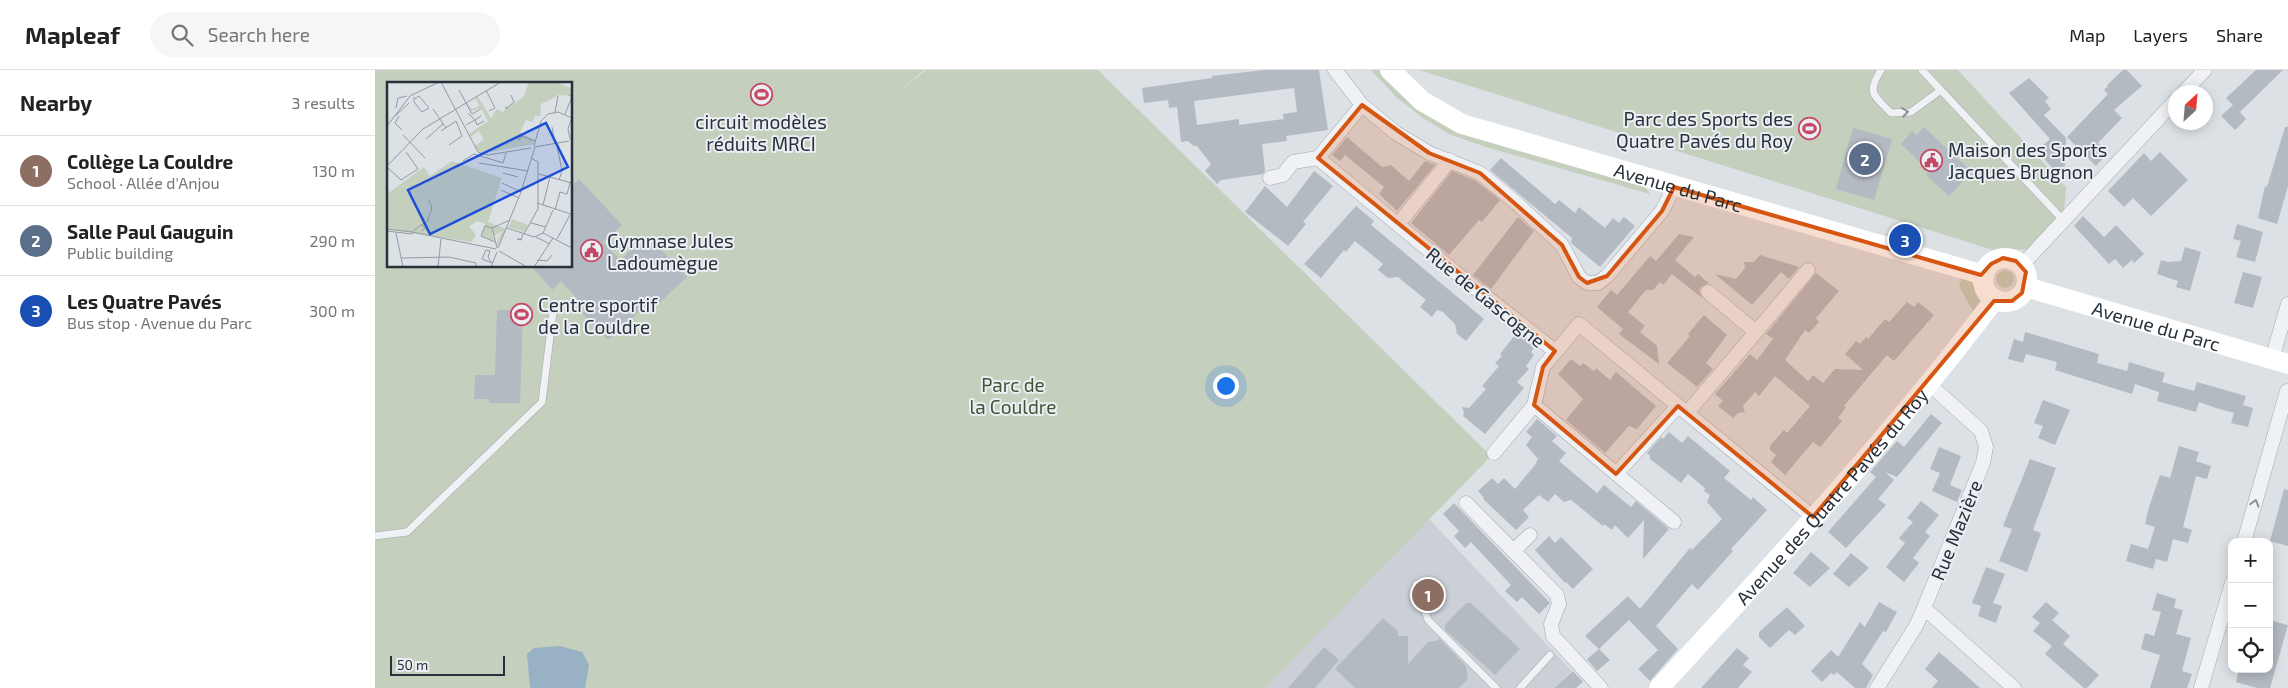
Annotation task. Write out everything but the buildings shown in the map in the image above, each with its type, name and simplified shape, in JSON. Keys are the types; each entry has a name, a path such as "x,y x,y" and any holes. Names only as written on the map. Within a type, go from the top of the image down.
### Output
{"street":[{"path":"1335,70 1362,105 1396,133 1429,152 1480,173 1514,201 1562,245 1579,277 1587,284 1598,283 1607,276 1663,211 1674,187"},
{"name":"Avenue du Parc","path":"1390,70 1422,101 1462,124 1674,187 1984,275"},
{"path":"2191,85 2205,70"},
{"path":"1270,178 1283,176 1293,162 1318,158 1362,105"},
{"path":"2022,266 2168,109"},
{"name":"Rue de Gascogne","path":"1318,158 1455,272 1555,351 1579,324 1813,518"},
{"path":"1404,216 1450,160"},
{"path":"2010,259 2022,266 2026,272 2026,287 2012,301 1995,299 1985,289 1984,275 1986,269 1996,260 2010,259"},
{"path":"1616,474 1683,410 1756,332 1808,270"},
{"name":"Avenue du Parc","path":"2026,287 2280,361"},
{"path":"1708,292 1756,332"},
{"name":"Avenue des Quatre Pavés du Roy","path":"1659,688 1813,518 1928,383 1995,299"},
{"path":"2280,361 2288,304"},
{"path":"1494,453 1534,405 1543,367 1555,351"},
{"name":"Rue Mazière","path":"1877,688 1924,608 1983,462 1986,447 1981,431 1928,383"},
{"path":"2245,538 2262,466 2287,391"},
{"path":"1534,405 1674,522"},
{"path":"1466,503 1557,595 1559,604 1551,624 1553,636 1601,688"},
{"path":"1513,551 1530,535"},
{"path":"2201,688 2223,598 2228,590"},
{"path":"1924,608 2014,688"}],"lane":[{"path":"1881,70 1873,84 1874,95 1891,113 1911,112 1941,90"},
{"path":"1922,70 2065,221"},
{"path":"375,536 407,532 542,402 554,304"},
{"path":"1416,584 1428,620 1496,688"},
{"path":"1520,688 1550,655"}],"highlighted area":[{"path":"1362,105 1429,153 1480,173 1562,245 1579,277 1587,283 1607,276 1662,211 1674,187 1981,275 1991,264 2003,258 2016,261 2026,272 2022,293 2012,301 1994,301 1813,517 1678,406 1616,474 1534,405 1543,367 1555,351 1318,158"}],"shaded area":[{"path":"1429,519 1572,671 1554,688 1265,688"}],"green space":[{"name":"Parc de la Couldre","path":"375,70 924,70 894,96 926,70 1098,70 1491,456 1265,688 375,688"},
{"path":"1371,70 1379,70 1407,98 1644,186 1650,194 1486,147 1449,134 1423,118 1396,97"},
{"name":"Parc des Sports des Quatre Pavés du Roy","path":"1419,70 1958,70 2066,187 2064,213 2030,249 1996,251"},
{"path":"2005,270 2011,273 2014,279 2011,285 2005,288 1999,285 1996,279 1999,273"},
{"path":"1962,276 1970,281 1978,291 1980,304 1973,311 1959,286"}],"water":[{"path":"560,646 582,652 589,665 585,688 530,688 527,654 534,648"}],"place":[{"name":"circuit modèles réduits MRCI","path":"761,95"},
{"name":"Parc des Sports des Quatre Pavés du Roy","path":"1809,129"},
{"name":"Salle Paul Gauguin","path":"1865,159"},
{"name":"Maison des Sports Jacques Brugnon","path":"1932,160"},
{"name":"Les Quatre Pavés","path":"1905,240"},
{"name":"Gymnase Jules Ladoumègue","path":"591,251"},
{"name":"Centre sportif de la Couldre","path":"522,315"},
{"name":"Collège La Couldre","path":"1428,595"}]}
